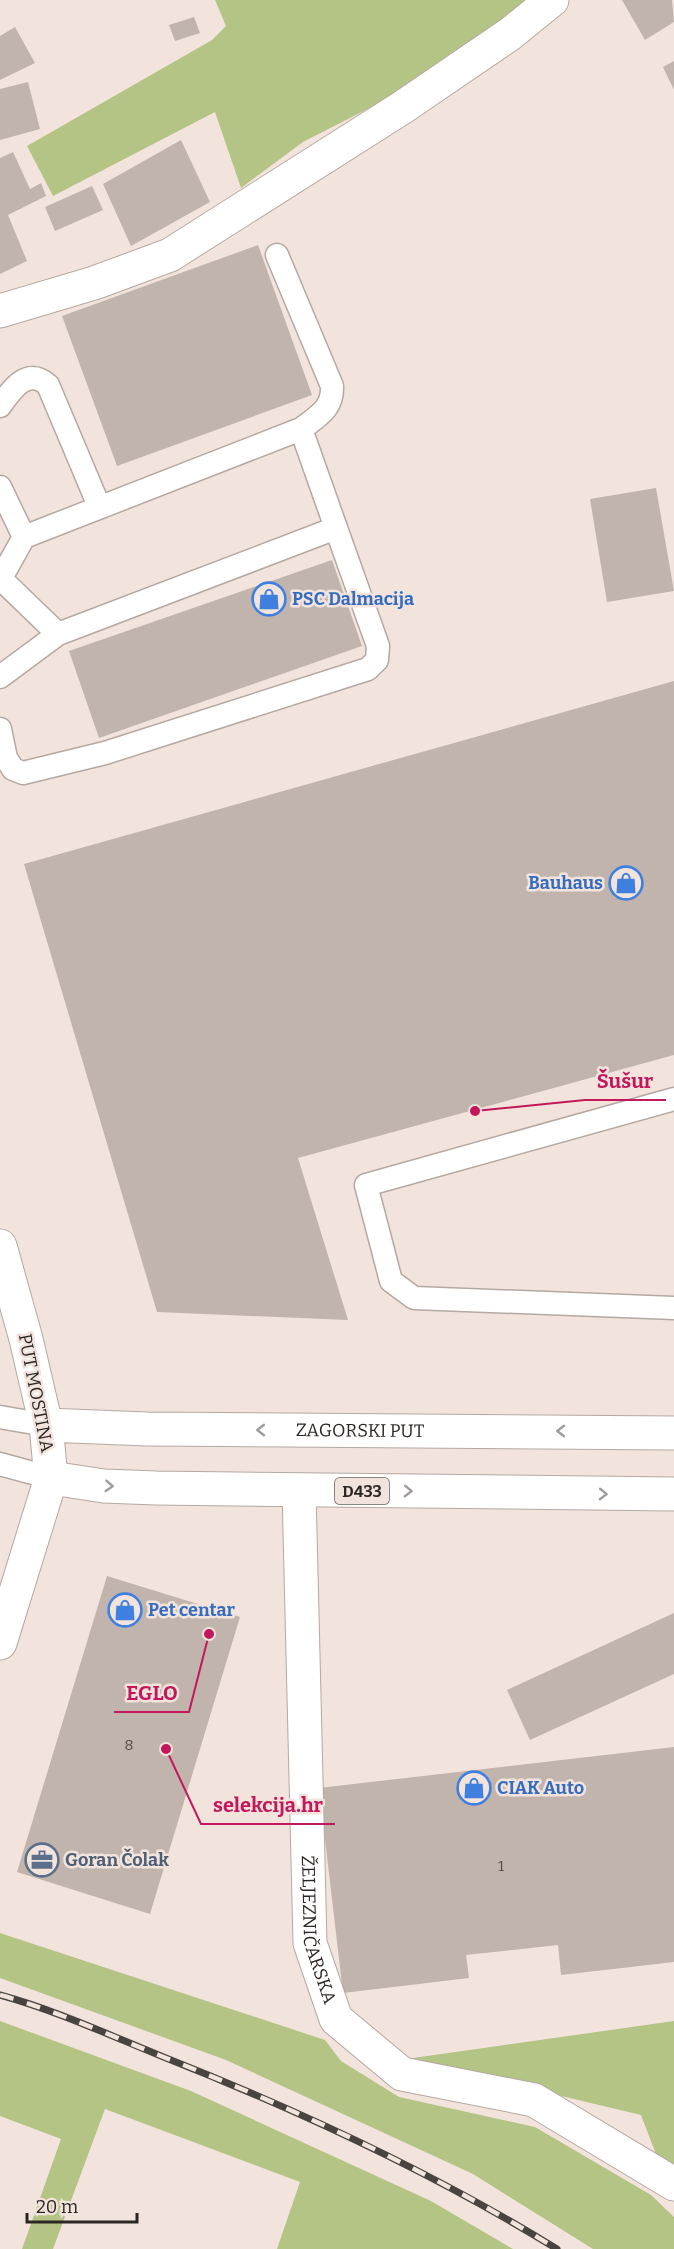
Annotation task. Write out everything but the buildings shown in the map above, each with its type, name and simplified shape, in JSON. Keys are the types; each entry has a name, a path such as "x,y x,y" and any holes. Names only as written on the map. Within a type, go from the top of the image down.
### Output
{"street":[{"path":"0,311 94,283 170,255 403,107 510,34 552,0"},
{"name":"PUT MOSTINA","path":"0,1246 26,1339 46,1425 51,1478 0,1643"},
{"name":"ZAGORSKI PUT","path":"46,1425 147,1429 674,1433"},
{"name":"D433","path":"51,1478 104,1486 674,1494"},
{"name":"ŽELJEZNIČARSKA","path":"300,1490 310,1943 336,2019 402,2074 534,2100 674,2184"}],"lane":[{"path":"58,634 1,580 24,537 301,429 324,412 332,399 332,386 278,255"},
{"path":"0,406 14,386 29,377 40,379 48,386 99,506"},
{"path":"0,729 6,758 13,769 23,772 105,753 368,669 377,660 378,646 301,429"},
{"path":"0,487 24,537"},
{"path":"0,677 58,634 336,528"},
{"path":"674,1099 366,1185 391,1281 414,1298 674,1308"},
{"path":"0,1417 46,1425"},
{"path":"0,1464 51,1478"}],"green space":[{"path":"215,0 525,0 502,21 397,94 303,142 241,188 215,112 53,196 27,146 212,40 226,26"},
{"path":"0,1933 325,2040 341,2061 399,2097 535,2127 651,2195 674,2217 674,2249 593,2249 473,2174 226,2060 0,1978"},
{"path":"0,2021 191,2091 431,2201 513,2249 277,2249 300,2182 105,2109 53,2249 22,2249 61,2139 0,2116"},
{"path":"674,2021 674,2167 657,2157 641,2115 406,2059"}],"railway":[{"path":"0,1995 82,2023 314,2120 462,2194 557,2249"}],"place":[{"name":"PSC Dalmacija","path":"269,599"},
{"name":"Bauhaus","path":"626,883"},
{"name":"Šušur","path":"475,1111"},
{"name":"Pet centar","path":"125,1610"},
{"name":"EGLO","path":"209,1634"},
{"name":"selekcija.hr","path":"166,1749"},
{"name":"CIAK Auto","path":"474,1788"},
{"name":"Goran Čolak","path":"42,1860"}]}
